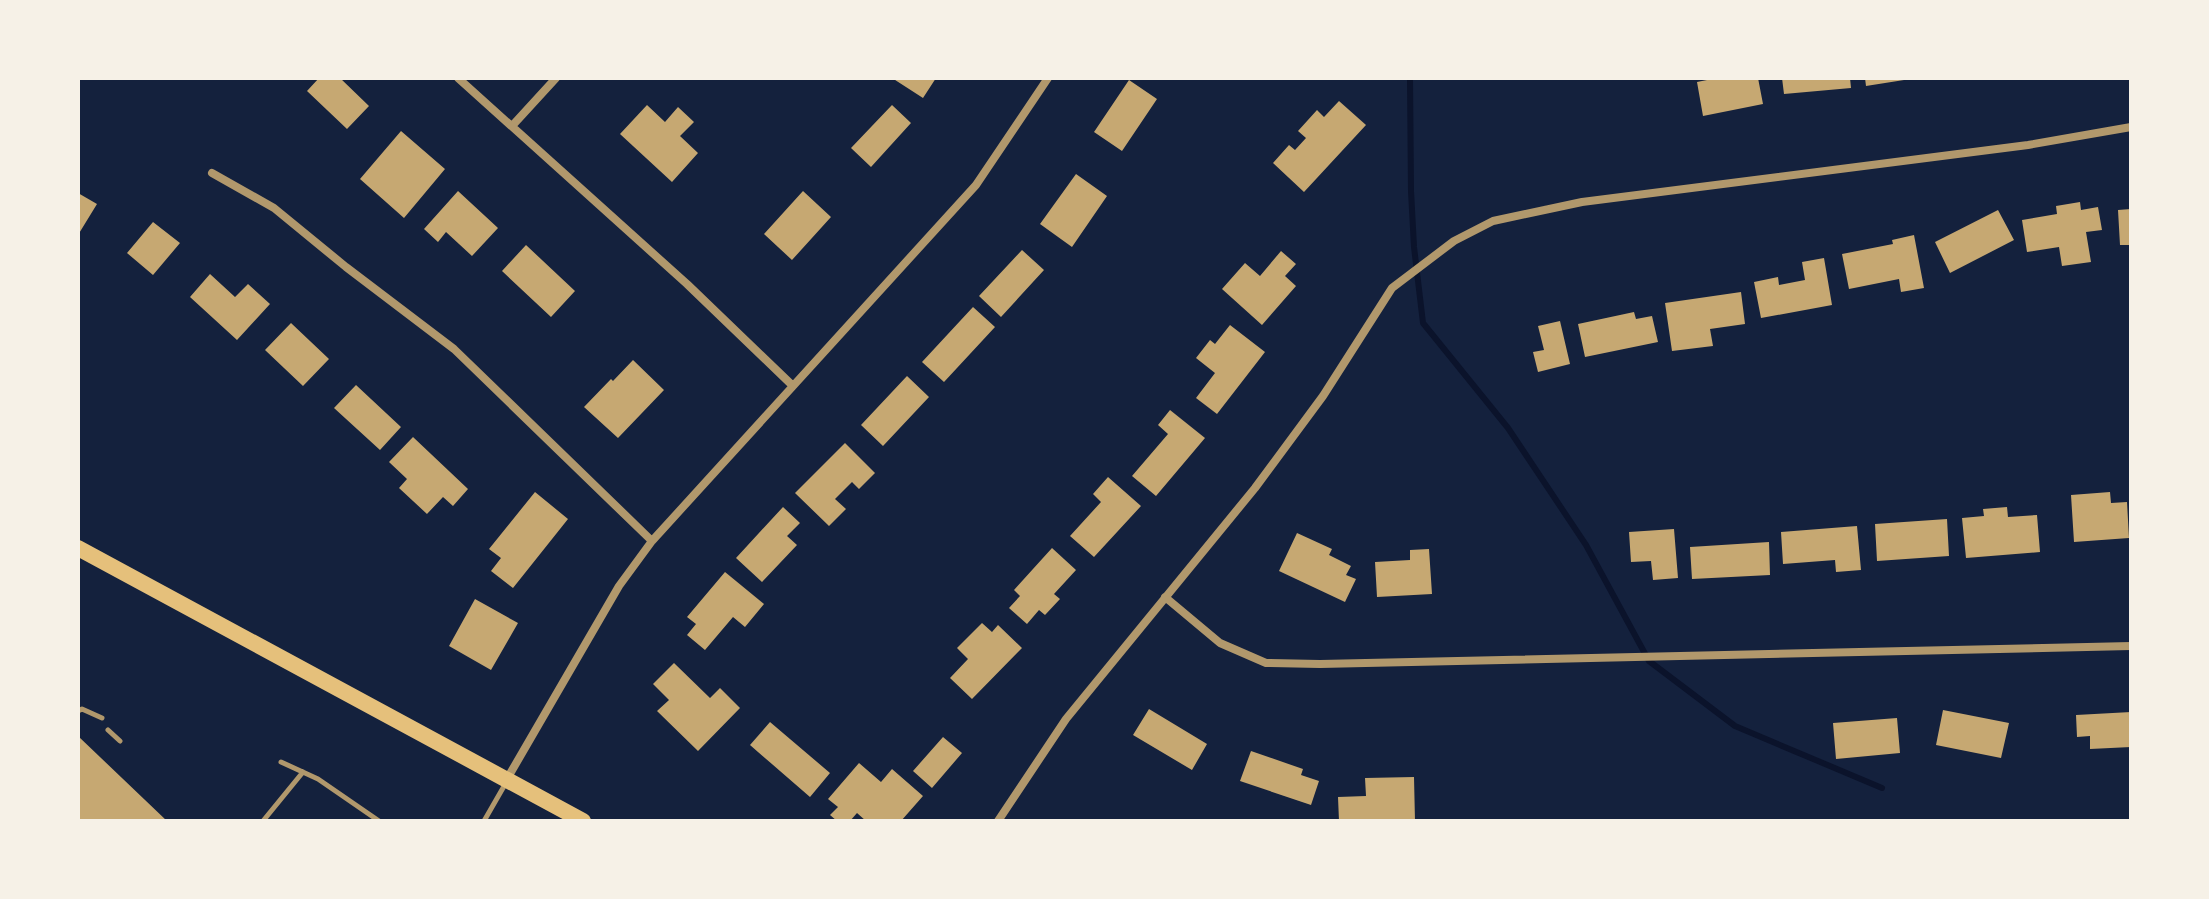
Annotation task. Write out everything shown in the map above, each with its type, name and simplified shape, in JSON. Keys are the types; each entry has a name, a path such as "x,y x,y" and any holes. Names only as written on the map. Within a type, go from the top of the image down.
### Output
{"main road":[{"path":"78,548 583,821"}],"street":[{"path":"458,78 687,284 793,386"},
{"path":"512,126 556,78"},
{"path":"507,780 619,586 652,541 976,185 1048,78"},
{"path":"998,821 1066,719 1255,488 1306,419 1392,288 1454,241 1493,221 1582,202 2028,145 2131,127"},
{"path":"212,173 274,208 454,349 652,541"},
{"path":"1165,597 1220,643 1266,663 2131,646"}],"lane":[{"path":"78,711 82,709 102,718"},
{"path":"108,730 120,741"},
{"path":"281,762 318,779 379,821"},
{"path":"263,821 303,772"},
{"path":"484,821 507,780"}],"building":[{"path":"319,78 340,78 369,106 347,129 307,91"},
{"path":"892,78 936,78 923,98"},
{"path":"1717,78 1758,78 1763,104 1703,116 1697,82"},
{"path":"1782,78 1850,78 1851,88 1784,94"},
{"path":"1865,78 1904,78 1904,80 1866,86"},
{"path":"1129,80 1157,99 1122,151 1094,132"},
{"path":"1339,101 1366,125 1304,192 1273,163 1289,145 1295,150 1306,138 1298,131 1317,110 1324,117"},
{"path":"647,105 665,122 678,107 694,122 680,136 698,153 672,182 620,134"},
{"path":"892,105 911,123 871,167 851,148"},
{"path":"401,131 445,169 404,218 360,179"},
{"path":"1076,174 1107,196 1072,247 1040,224"},
{"path":"458,191 498,228 472,256 446,232 438,242 424,229"},
{"path":"803,191 831,217 792,260 764,234"},
{"path":"78,193 97,204 78,235"},
{"path":"2080,202 2081,210 2098,207 2102,230 2086,232 2091,262 2062,266 2059,247 2027,252 2022,220 2057,214 2056,206"},
{"path":"2131,209 2131,245 2120,245 2118,210"},
{"path":"1998,210 2014,240 1950,273 1935,242"},
{"path":"153,222 180,243 153,275 127,253"},
{"path":"1914,235 1924,288 1901,292 1899,279 1849,289 1842,254 1893,244 1892,240"},
{"path":"526,245 575,291 551,317 502,271"},
{"path":"1022,250 1044,270 1001,317 979,296"},
{"path":"1281,251 1296,264 1285,276 1296,286 1262,325 1222,289 1245,263 1260,276"},
{"path":"1824,258 1832,305 1761,318 1754,282 1778,277 1779,285 1805,280 1802,262"},
{"path":"210,274 235,297 248,284 270,304 237,340 190,297"},
{"path":"1741,292 1745,324 1710,329 1713,346 1672,351 1665,303"},
{"path":"973,307 995,327 944,382 922,362"},
{"path":"1634,312 1636,319 1652,316 1658,342 1585,357 1578,324"},
{"path":"1560,321 1570,364 1538,372 1533,352 1544,350 1538,326"},
{"path":"291,323 329,359 303,386 265,350"},
{"path":"1230,325 1265,352 1217,414 1196,398 1215,373 1196,358 1210,340 1215,344"},
{"path":"633,360 664,390 618,438 584,407"},
{"path":"907,376 929,397 883,446 861,425"},
{"path":"356,385 401,427 380,450 334,408"},
{"path":"1170,410 1205,438 1156,496 1132,476 1168,434 1158,425"},
{"path":"413,437 468,489 453,506 443,497 427,514 399,488 407,479 389,462"},
{"path":"845,443 875,473 859,489 852,482 835,499 846,509 829,526 795,493"},
{"path":"1108,477 1141,506 1094,557 1070,536 1101,502 1093,494"},
{"path":"535,492 568,519 513,588 491,571 501,558 489,549"},
{"path":"2110,492 2111,503 2127,502 2129,538 2074,542 2071,495"},
{"path":"783,507 800,523 787,536 797,545 762,582 736,558"},
{"path":"2007,507 2008,517 2037,515 2040,552 1966,558 1962,518 1984,516 1983,509"},
{"path":"1947,519 1949,556 1877,561 1875,524"},
{"path":"1857,526 1861,570 1836,572 1835,560 1783,564 1781,532"},
{"path":"1674,529 1678,578 1653,580 1651,561 1631,562 1629,532"},
{"path":"1297,533 1332,549 1329,555 1351,566 1346,575 1356,579 1345,602 1279,571"},
{"path":"1769,542 1770,575 1692,579 1690,547"},
{"path":"1052,548 1076,570 1054,594 1060,599 1045,615 1039,610 1027,624 1009,608 1020,596 1014,590"},
{"path":"1429,549 1432,594 1377,597 1375,562 1410,560 1410,550"},
{"path":"725,572 764,604 745,627 733,617 705,650 687,635 696,624 687,617"},
{"path":"475,599 518,623 491,670 449,646"},
{"path":"982,623 992,632 998,625 1022,648 972,699 950,678 968,659 957,648"},
{"path":"674,663 710,698 720,688 740,708 698,751 657,711 669,700 653,684"},
{"path":"1149,709 1207,744 1192,770 1133,735"},
{"path":"1943,710 2009,723 2001,758 1936,745"},
{"path":"2131,712 2131,747 2090,749 2090,736 2077,737 2076,715"},
{"path":"1897,718 1900,753 1836,759 1833,723"},
{"path":"770,722 830,773 810,797 750,745"},
{"path":"78,736 167,821 78,821"},
{"path":"943,737 962,753 932,788 913,771"},
{"path":"1251,751 1303,769 1301,775 1319,781 1311,805 1240,781"},
{"path":"859,763 881,782 892,769 923,796 901,821 866,821 857,813 850,821 837,821 830,815 838,807 828,799"},
{"path":"1414,777 1415,821 1339,821 1338,797 1366,796 1365,778"}],"waterway":[{"path":"1410,78 1411,191 1423,323 1508,428 1586,545 1649,661 1735,726 1882,788"}]}
